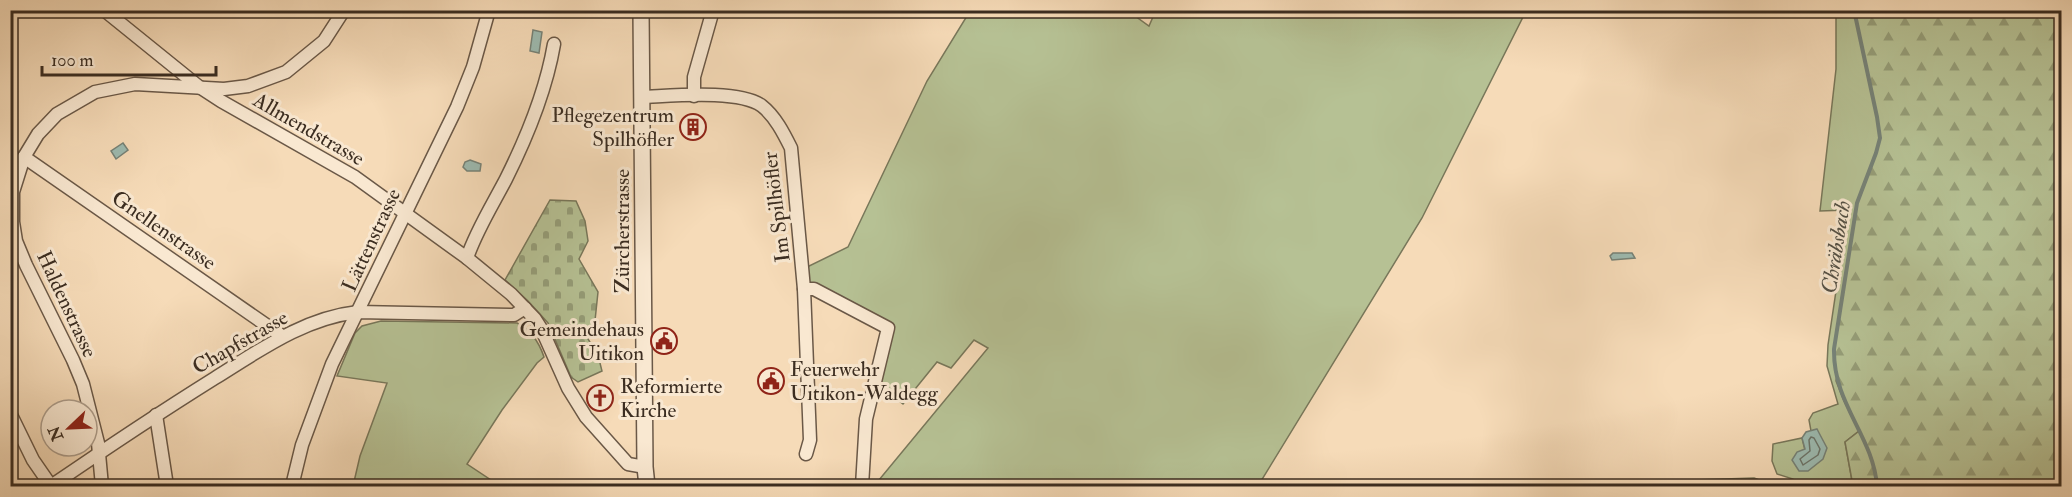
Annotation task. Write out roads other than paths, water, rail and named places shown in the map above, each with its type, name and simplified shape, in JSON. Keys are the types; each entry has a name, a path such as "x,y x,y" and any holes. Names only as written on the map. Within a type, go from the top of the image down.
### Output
{"street":[{"name":"Allmendstrasse","path":"104,10 198,86 355,177 467,258 525,308 544,334 568,388 586,417 628,464 645,467"},
{"name":"Haldenstrasse","path":"86,398 80,376 16,241 13,222 13,192 24,156 38,134 57,114 95,92 135,84 224,89 248,86 286,72 324,41 344,10"},
{"name":"Lättenstrasse","path":"292,486 302,445 332,364 457,107 473,67 489,10"},
{"name":"Zürcherstrasse","path":"641,10 647,486"},
{"path":"693,96 694,77 713,10"},
{"path":"467,258 511,169 533,118 555,44"},
{"name":"Im Spilhöfler","path":"642,97 727,96 761,106 784,132 791,148 804,290 810,440 806,454"},
{"name":"Gnellenstrasse","path":"24,156 282,336"},
{"name":"Im Spilhöfler","path":"804,290 814,289 888,328 866,419 862,486"},
{"name":"Chapfstrasse","path":"99,454 156,415 282,336 335,316 358,312 514,315 525,308"},
{"path":"10,413 33,460 51,486"},
{"path":"156,415 167,486"},
{"name":"Haldenstrasse","path":"99,454 102,486"},
{"name":"Chapfstrasse","path":"51,486 93,458"}],"water":[{"path":"533,30 542,32 539,53 530,51"},
{"path":"123,143 128,150 116,159 111,151"},
{"path":"470,160 481,164 480,171 467,171 463,167 465,162"},
{"path":"1613,253 1632,253 1635,258 1612,260 1610,256"},
{"path":"1817,429 1827,448 1823,459 1808,471 1799,471 1792,460 1797,452 1805,449 1802,438 1806,432"}],"waterway":[{"name":"Chräbsbach","path":"1854,10 1880,138 1857,203 1834,349 1835,369 1840,387 1868,451 1877,486"},
{"path":"1656,486 1694,484 1725,486"}],"place":[{"name":"Pflegezentrum Spilhöfler","path":"693,127"},
{"name":"Gemeindehaus Uitikon","path":"664,341"},
{"name":"Feuerwehr Uitikon-Waldegg","path":"771,381"},
{"name":"Reformierte Kirche","path":"600,398"}]}
